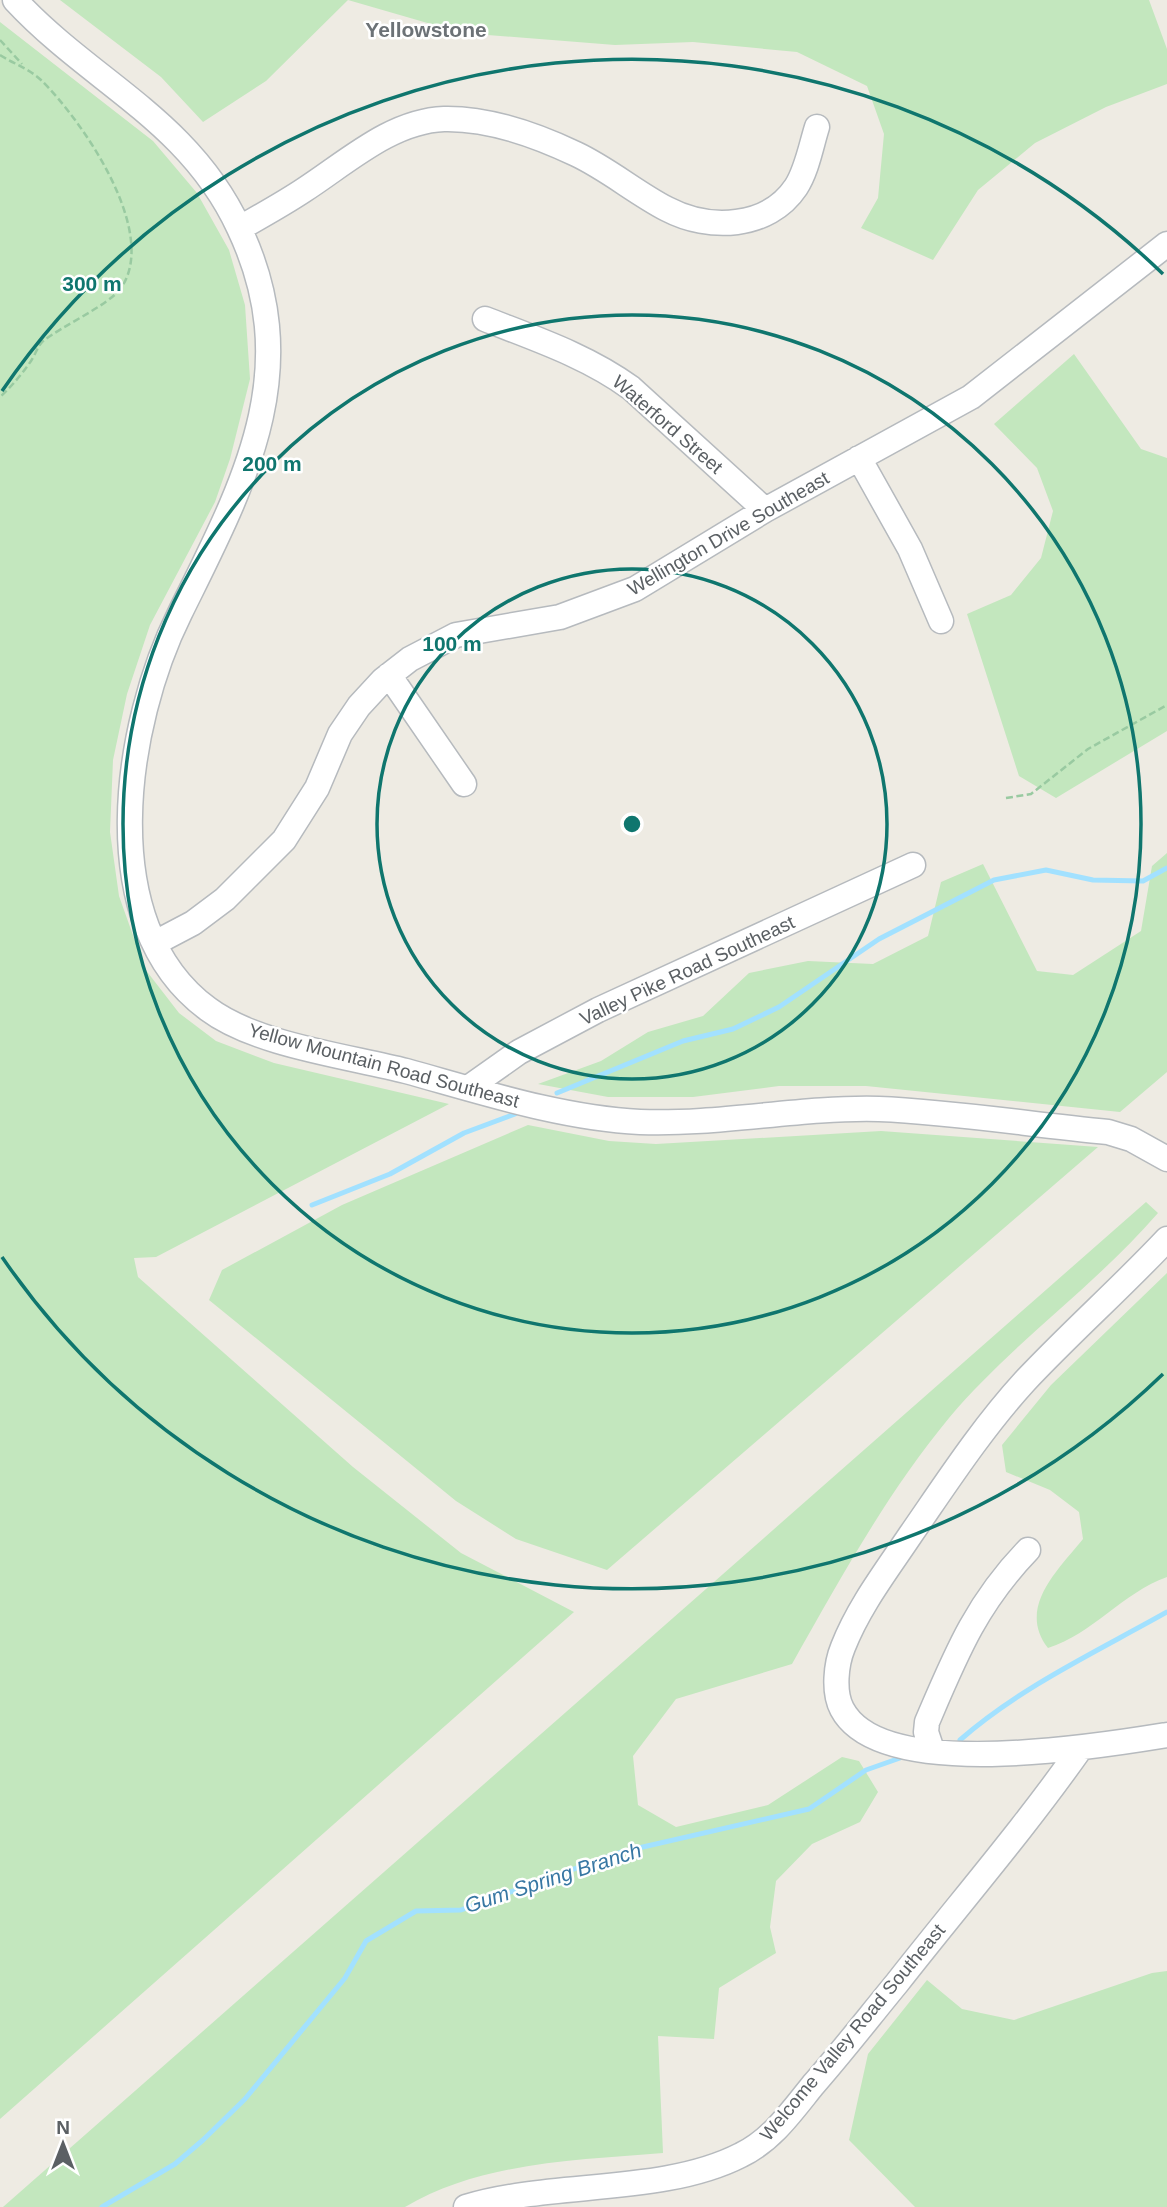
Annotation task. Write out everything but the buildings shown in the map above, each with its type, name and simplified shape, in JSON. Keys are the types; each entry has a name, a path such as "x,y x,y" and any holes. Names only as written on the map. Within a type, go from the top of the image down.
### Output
{"street":[{"name":"Yellow Mountain Road Southeast","path":"15,0 32,19 182,142 221,193 240,228 257,278 264,313 267,383 262,418 242,485 171,631 141,718 130,808 132,847 142,909 155,943 184,988 207,1009 253,1032 468,1088 603,1118 642,1122 804,1110 914,1111 1108,1132 1132,1139 1167,1159"},
{"path":"240,228 404,128 439,120 463,119 538,138 577,155 667,209 688,218 733,223 755,219 785,200 803,173 817,127"},
{"name":"Wellington Drive Southeast","path":"155,943 193,923 225,899 284,840 317,788 341,734 359,706 389,674 430,647 456,635 560,617 635,589 765,510 971,397 1167,244"},
{"name":"Waterford Street","path":"485,318 581,357 610,372 765,510"},
{"path":"859,458 910,549 941,621"},
{"path":"389,674 464,784"},
{"name":"Valley Pike Road Southeast","path":"468,1088 519,1052 598,1010 913,865"},
{"path":"1167,1239 1040,1365 986,1429 876,1586 842,1648 837,1671 837,1690 842,1709 853,1723 878,1738 932,1750 985,1755 1080,1749 1167,1735"},
{"path":"932,1750 926,1732 927,1722 967,1629 1004,1574 1028,1550"},
{"name":"Welcome Valley Road Southeast","path":"466,2207 674,2176 711,2167 759,2144 776,2130 855,2036 1039,1808 1080,1749"}],"path":[{"path":"0,40 66,109 103,163 124,211 132,251 129,268 120,290 42,343 16,381 0,397"},
{"path":"0,55 24,66"},
{"path":"1006,798 1031,793 1088,749 1167,705"}],"green space":[{"path":"60,0 348,0 266,81 203,122 161,77"},
{"path":"348,0 1149,0 1167,49 1167,84 1106,107 1035,143 978,190 933,260 861,228 878,198 884,134 867,86 797,52 693,42 615,45 462,33"},
{"path":"0,22 153,141 197,193 229,250 245,305 250,379 230,459 215,502 150,625 127,694 113,760 110,832 119,896 145,969 179,1013 216,1041 274,1063 449,1104 156,1257 134,1258 138,1277 353,1467 461,1553 574,1612 0,2119"},
{"path":"1074,354 1141,449 1167,458 1167,731 1056,798 1019,776 967,614 1011,595 1041,558 1053,511 1037,468 994,424"},
{"path":"1167,853 1167,1072 1120,1112 866,1086 779,1086 693,1097 608,1097 538,1084 601,1061 648,1032 703,1016 749,973 808,961 873,964 928,936 941,882 983,864 1037,971 1073,975 1141,931 1152,866"},
{"path":"528,1125 609,1141 656,1144 881,1131 1098,1147 607,1570 516,1539 456,1501 209,1300 222,1270 342,1205"},
{"path":"1146,1202 1158,1213 1107,1266 973,1391 926,1447 865,1537 792,1664 676,1699 633,1756 638,1805 676,1827 768,1805 842,1757 859,1761 878,1792 860,1822 812,1844 776,1881 770,1927 776,1953 719,1988 714,2039 658,2036 663,2153 564,2161 497,2172 434,2192 405,2207 3,2207"},
{"path":"1167,1273 1167,1577 1136,1593 1064,1642 1048,1648 1040,1633 1037,1619 1039,1604 1052,1577 1083,1539 1079,1512 1050,1490 1006,1472 1002,1445 1051,1385"},
{"path":"1167,1971 1167,2207 915,2207 849,2140 868,2054 927,1980 962,2009 1014,2020 1152,1973"}],"waterway":[{"path":"557,1093 683,1041 733,1029 779,1007 879,939 994,880 1046,870 1093,880 1143,881 1167,868"},
{"path":"312,1205 390,1174 464,1133 515,1114"},
{"name":"Gum Spring Branch","path":"960,1740 1034,1686 1167,1612"},
{"name":"Gum Spring Branch","path":"102,2207 175,2164 203,2140 245,2099 345,1978 366,1941 416,1911 461,1910 621,1852 809,1809 866,1770 900,1758"}],"district":[{"name":"Yellowstone","path":"426,30"}]}
